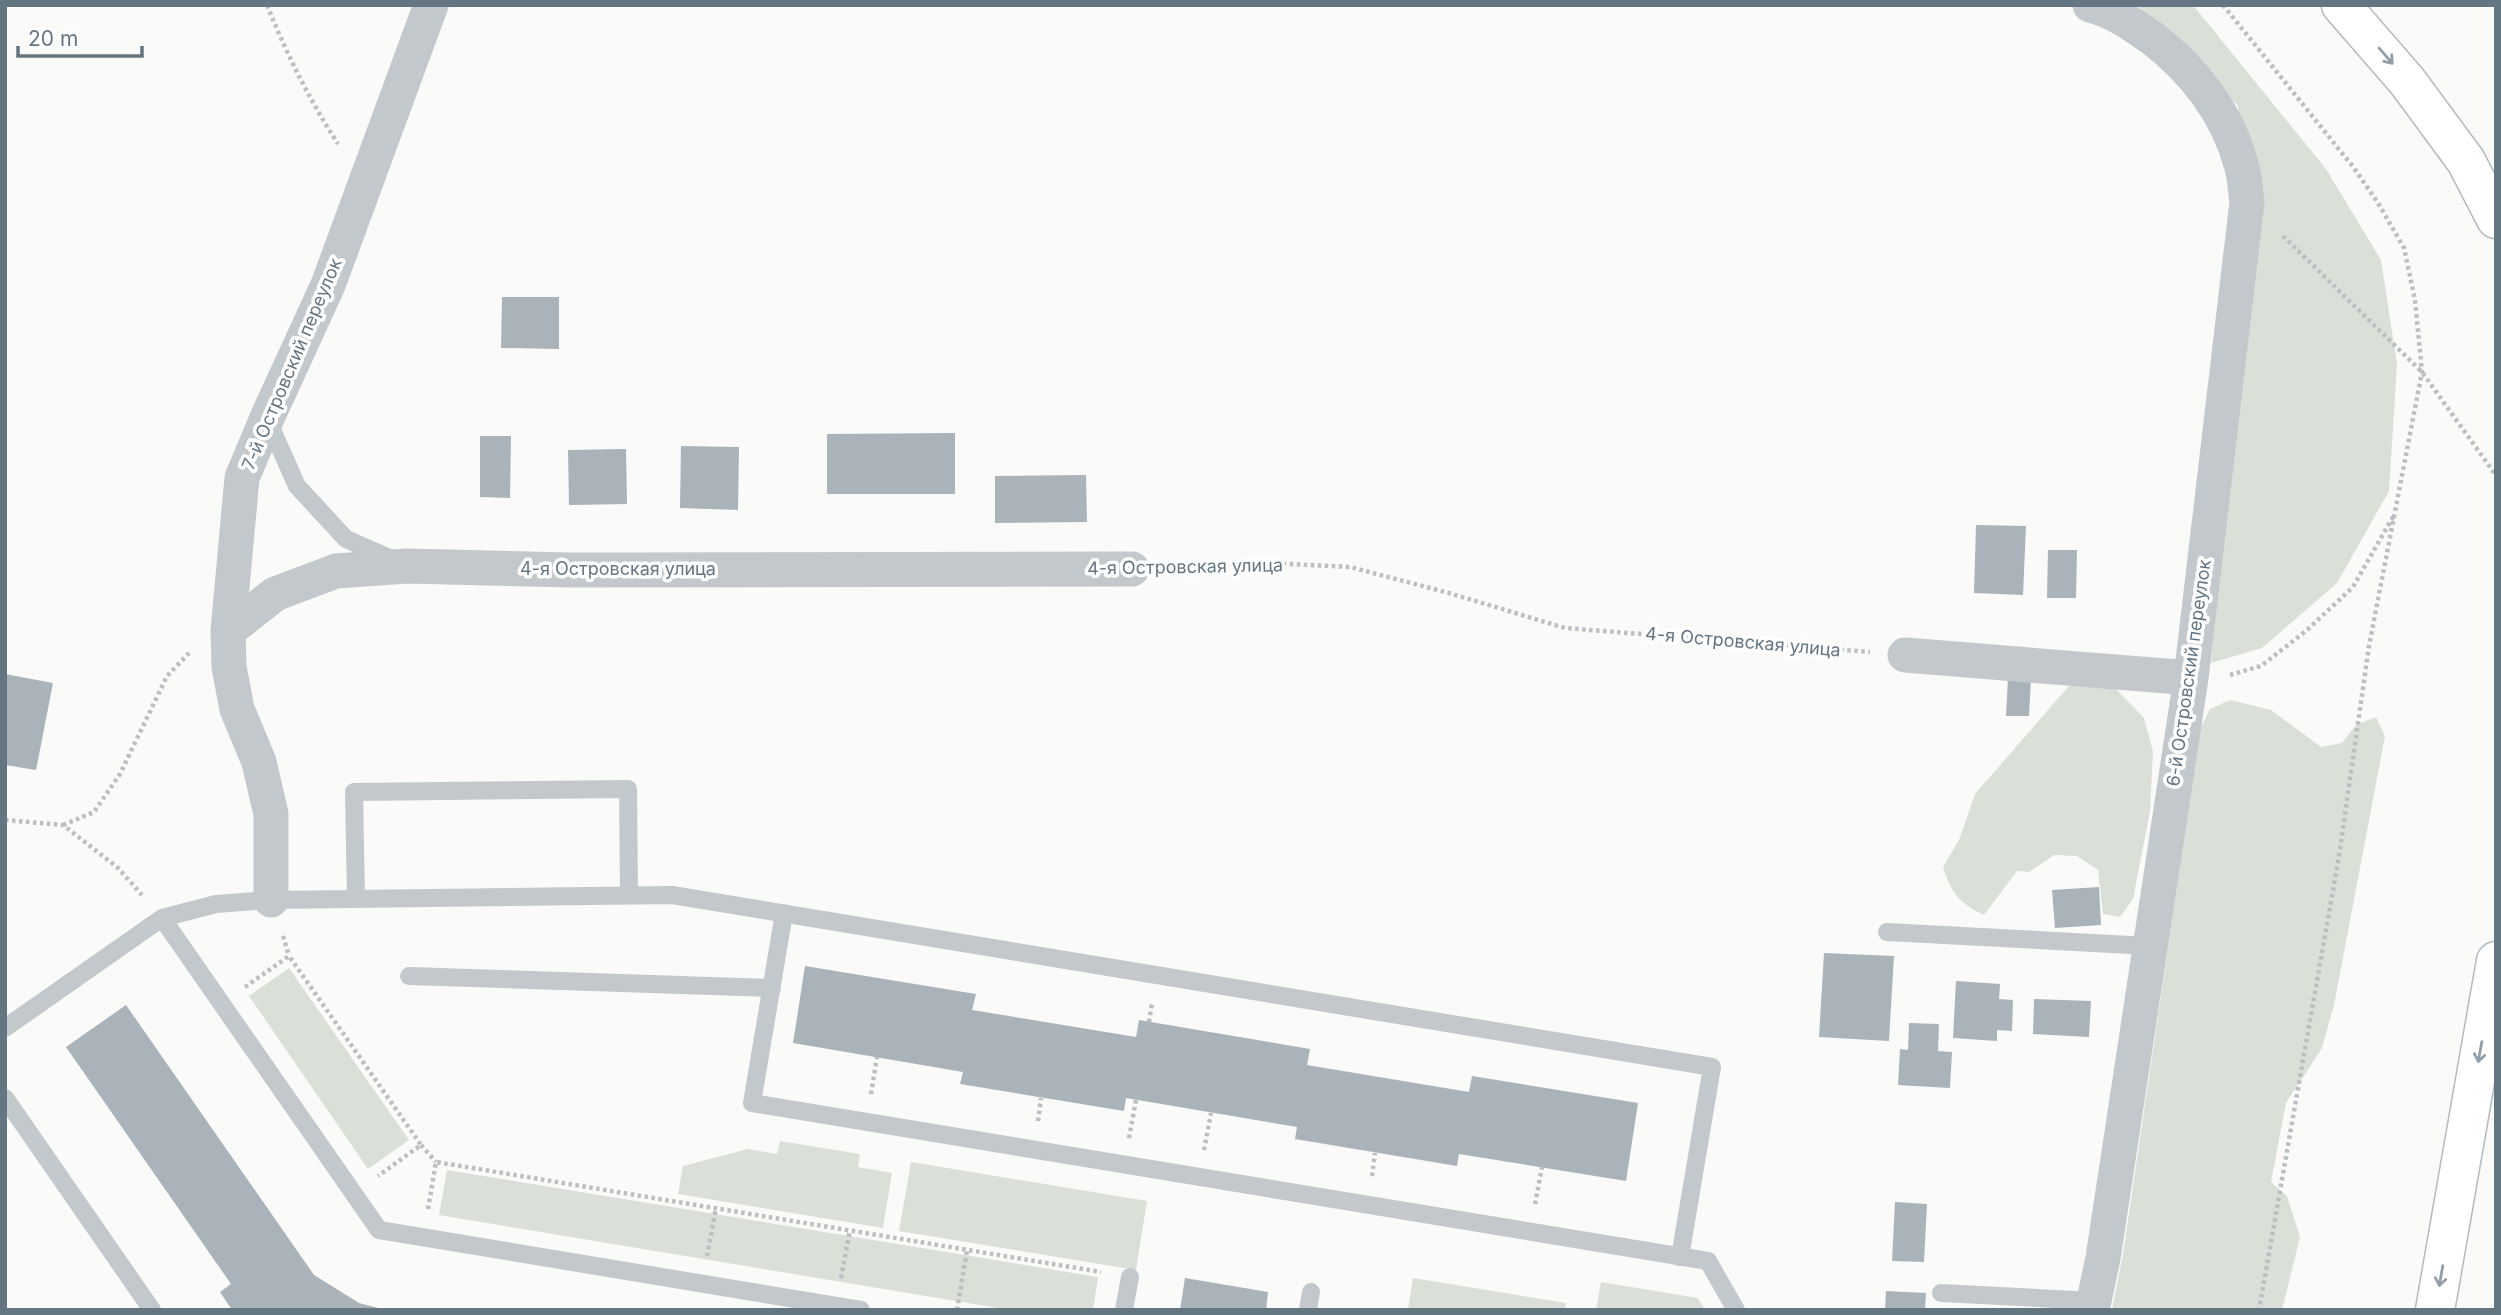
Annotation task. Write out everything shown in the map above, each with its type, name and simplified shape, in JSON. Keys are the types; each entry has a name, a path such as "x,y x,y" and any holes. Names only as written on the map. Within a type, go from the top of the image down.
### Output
{"main road":[{"path":"2341,5 2407,81 2466,160 2496,219"},
{"path":"2435,1310 2496,961"}],"street":[{"name":"7-й Островский переулок","path":"271,900 271,814 259,762 237,709 229,667 228,631 242,478 328,285 431,5"},
{"name":"6-й Островский переулок","path":"2090,5 2109,9 2171,53 2210,97 2228,130 2242,165 2247,202 2191,678 2103,1258 2091,1305"},
{"name":"4-я Островская улица","path":"228,631 275,594 335,571 407,566 570,570 1132,569"},
{"path":"1905,655 2191,678"}],"lane":[{"path":"267,418 297,486 346,539 407,566"},
{"path":"356,899 354,792 628,789 629,895"},
{"path":"5,1028 162,919 216,904 271,900 673,895 1712,1067 1680,1256"},
{"path":"784,913 752,1103 1708,1261 1736,1310"},
{"path":"162,919 379,1230 860,1310"},
{"path":"1887,932 2150,946"},
{"path":"409,976 772,988"},
{"path":"5,1098 152,1310"},
{"path":"1124,1310 1130,1277"},
{"path":"1941,1293 2091,1305"}],"path":[{"path":"267,5 287,56 307,94 365,185"},
{"path":"2223,5 2354,168 2404,248 2415,300 2423,372 2369,646 2339,856 2259,1310"},
{"path":"2247,202 2423,372 2495,474"},
{"path":"2191,678 2218,678 2261,666 2306,631 2353,587 2396,512"},
{"name":"4-я Островская улица","path":"1132,569 1248,562 1350,567 1565,628 1905,655"},
{"path":"5,820 63,825 94,812 120,774 167,676 215,627 228,631"},
{"path":"63,825 117,867 162,919"},
{"path":"221,1003 289,956 421,1145 436,1162 1130,1277"},
{"path":"1149,1022 1152,1003"},
{"path":"870,1096 877,1057"},
{"path":"858,1094 883,1098"},
{"path":"1041,1098 1037,1124 1050,1126"},
{"path":"1129,1138 1136,1100"},
{"path":"1204,1151 1211,1113"},
{"path":"1116,1136 1142,1140"},
{"path":"353,1193 421,1145"},
{"path":"1192,1149 1217,1153"},
{"path":"1375,1153 1371,1178 1385,1181"},
{"path":"424,1238 436,1162"},
{"path":"1535,1205 1542,1167"},
{"path":"1521,1203 1548,1208"},
{"path":"702,1283 716,1208"},
{"path":"836,1306 850,1230"},
{"path":"957,1310 968,1250"}],"shaded area":[{"path":"2137,5 2193,5 2326,169 2381,260 2397,364 2389,491 2337,583 2262,648 2211,663 2245,283 2238,106"},
{"path":"2069,686 2113,686 2144,718 2153,752 2150,811 2133,899 2120,917 2103,914 2098,870 2077,856 2054,855 2029,872 2017,871 1984,915 1957,897 1943,867 1959,840 1975,794"},
{"path":"2230,700 2271,710 2321,747 2342,743 2356,725 2376,717 2385,736 2334,1005 2322,1048 2286,1103 2271,1182 2287,1196 2300,1237 2282,1310 2112,1310 2123,1254 2200,729 2210,709"},
{"path":"289,968 409,1140 368,1169 249,996"},
{"path":"780,1141 860,1154 858,1167 892,1173 883,1228 678,1194 683,1166 748,1149 777,1154"},
{"path":"911,1162 1147,1201 1136,1270 899,1231"},
{"path":"447,1170 1098,1277 1093,1310 1010,1310 439,1215"},
{"path":"1413,1278 1566,1303 1565,1310 1408,1310"},
{"path":"1601,1282 1698,1298 1705,1310 1596,1310"}],"building":[{"path":"502,297 559,297 559,349 501,348"},
{"path":"955,433 955,494 827,494 827,434"},
{"path":"480,436 511,436 510,498 480,497"},
{"path":"681,446 739,447 738,510 680,508"},
{"path":"626,449 627,504 569,505 568,450"},
{"path":"1086,475 1087,522 995,523 995,476"},
{"path":"1976,525 2026,526 2023,595 1974,593"},
{"path":"2048,550 2077,550 2076,598 2047,598"},
{"path":"5,674 53,683 36,770 5,765"},
{"path":"2008,678 2031,678 2029,716 2006,716"},
{"path":"2099,887 2101,925 2055,928 2052,890"},
{"path":"1824,953 1894,956 1889,1041 1819,1037"},
{"path":"805,966 976,994 972,1010 1136,1037 1139,1020 1310,1049 1307,1065 1469,1092 1472,1076 1638,1103 1626,1181 1459,1154 1457,1166 1295,1139 1297,1127 1126,1098 1124,1111 960,1084 963,1072 793,1043"},
{"path":"1956,981 2000,984 1999,999 2013,1000 2012,1031 1997,1030 1997,1041 1953,1038"},
{"path":"2034,999 2091,1001 2089,1037 2033,1034"},
{"path":"126,1005 314,1275 359,1303 386,1310 232,1310 220,1292 231,1284 66,1047"},
{"path":"1909,1023 1939,1024 1938,1051 1952,1052 1950,1088 1898,1085 1900,1049 1908,1050"},
{"path":"1895,1202 1927,1204 1924,1262 1892,1261"},
{"path":"1185,1278 1268,1292 1266,1310 1180,1310"},
{"path":"1886,1291 1926,1293 1925,1310 1885,1310"}]}
